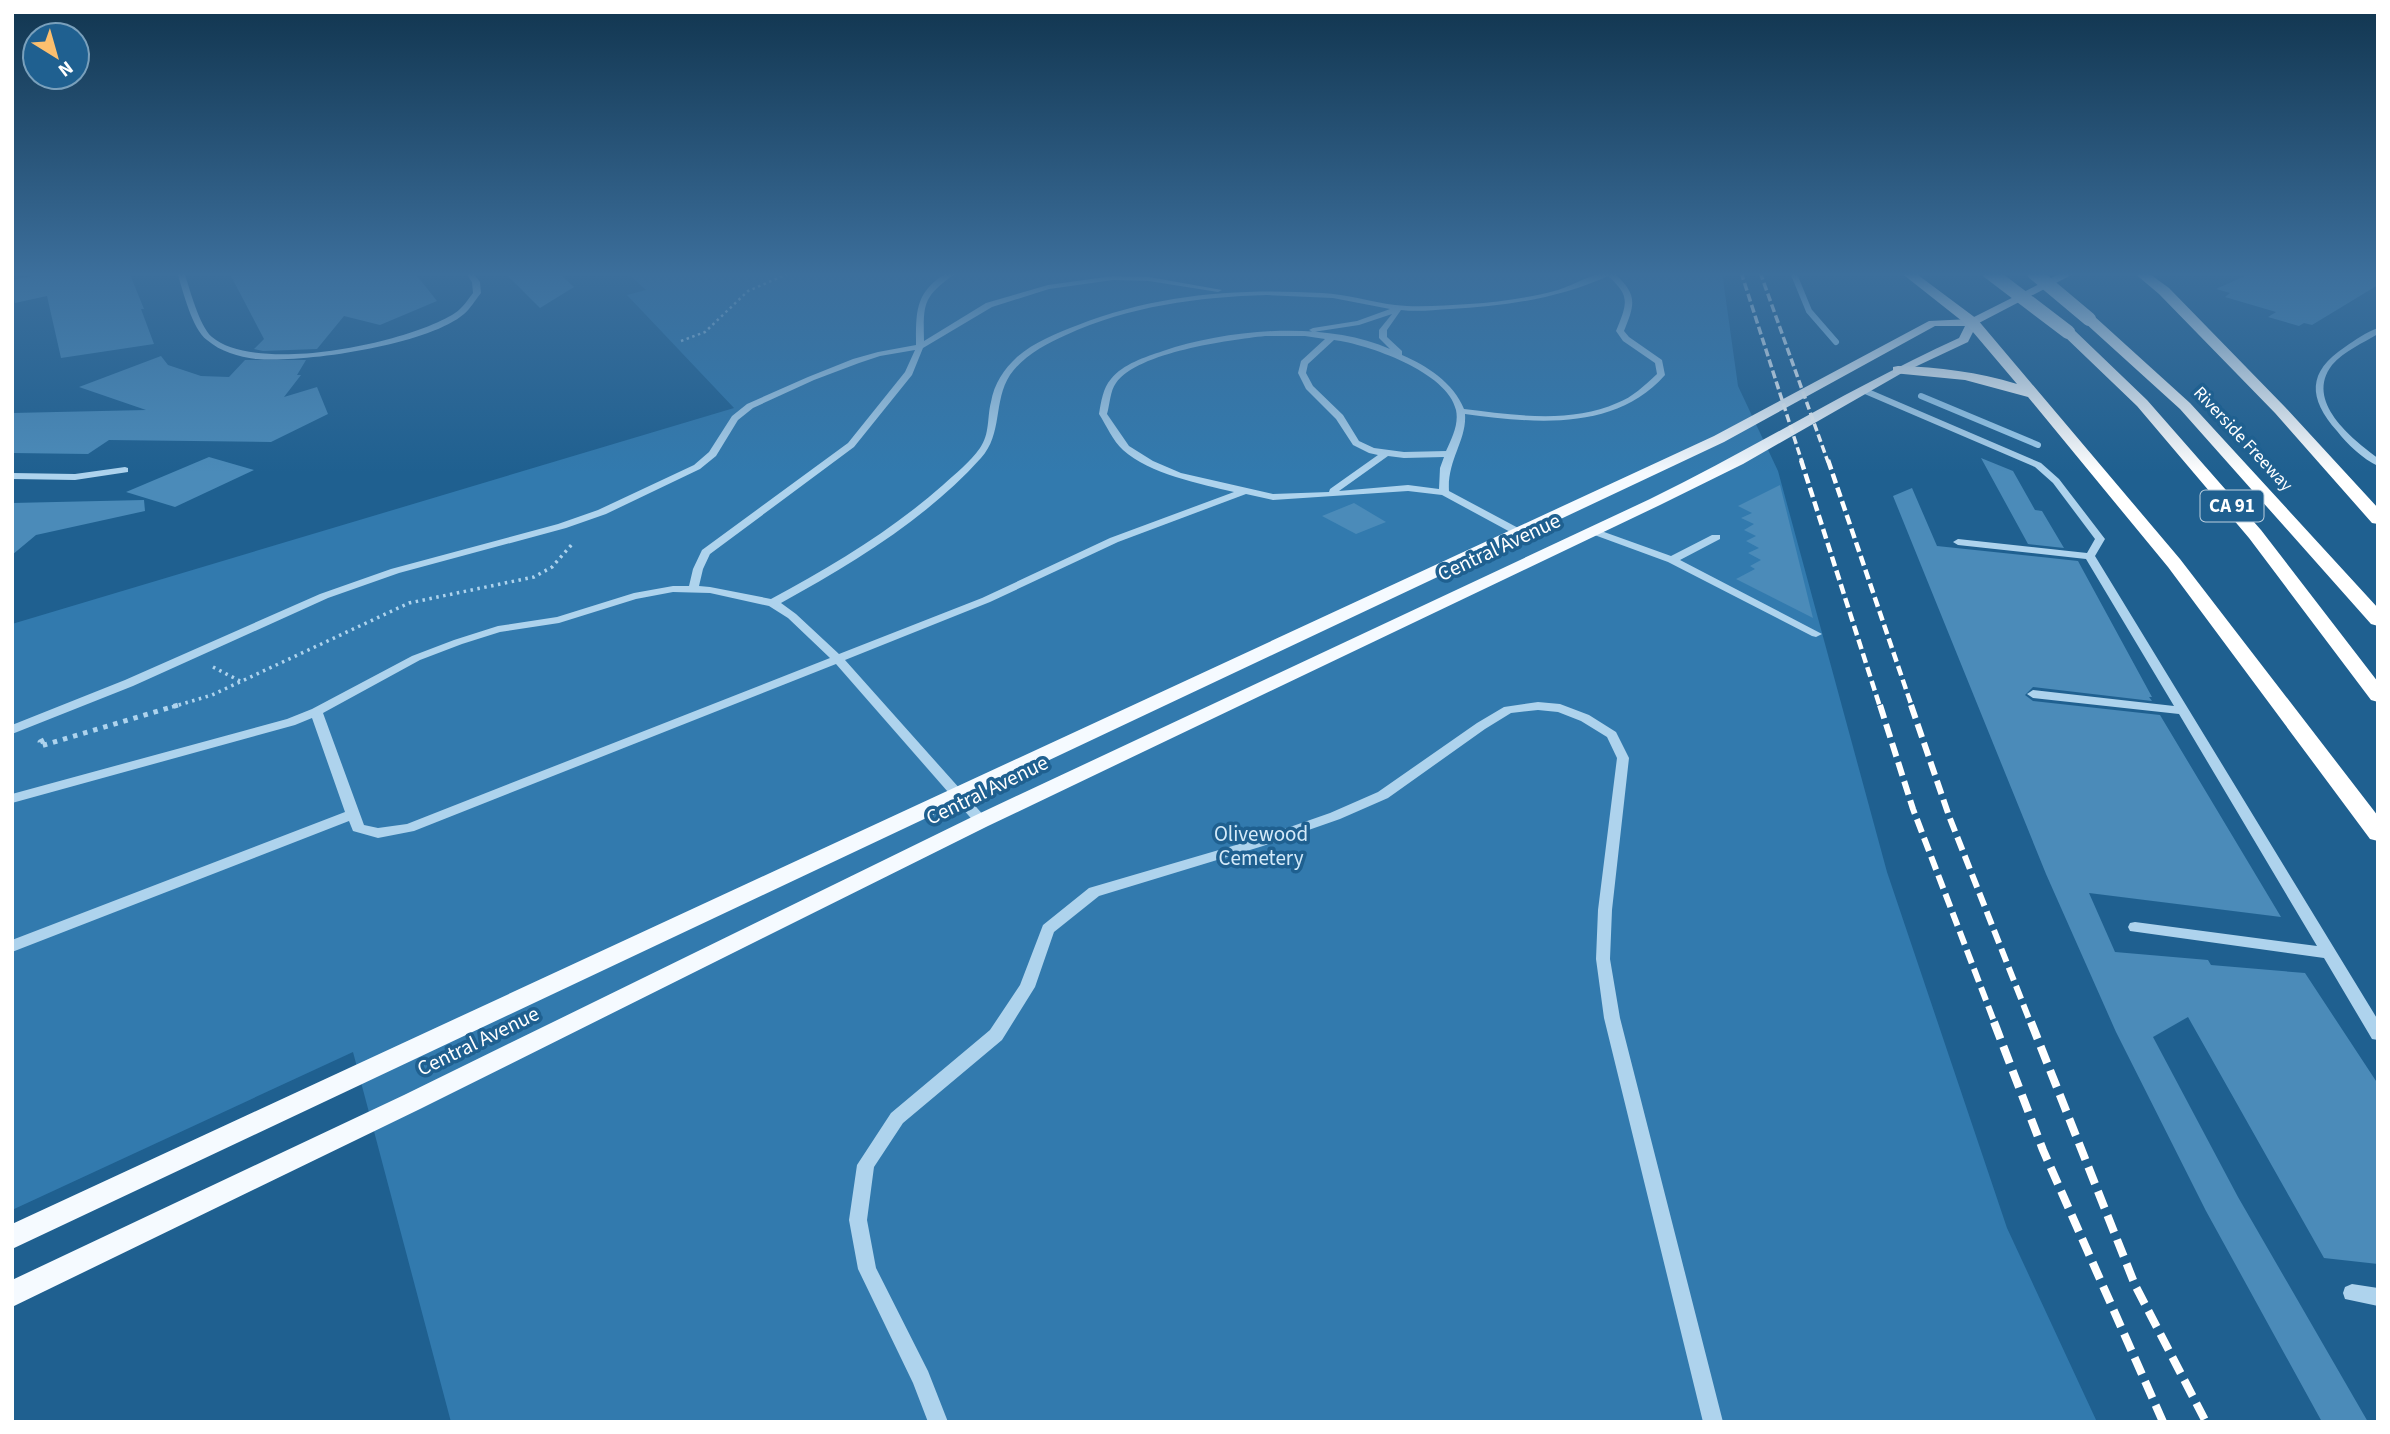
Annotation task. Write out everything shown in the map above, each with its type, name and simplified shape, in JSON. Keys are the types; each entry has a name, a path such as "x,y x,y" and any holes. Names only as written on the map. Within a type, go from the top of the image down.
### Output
{"highway":[{"path":"1986,339 2174,564 2378,833"},
{"name":"CA 91","path":"2075,339 2142,403 2255,534 2378,696"},
{"name":"Riverside Freeway","path":"2111,339 2185,406 2378,620"},
{"path":"2211,339 2280,410 2378,520"},
{"path":"1898,370 1939,371 1976,376 1997,380 2032,394"}],"main road":[{"name":"Central Avenue","path":"12,1237 1719,439 1904,339"},
{"name":"Central Avenue","path":"12,1294 412,1102 981,821 1738,461 1898,370 1964,339"}],"street":[{"path":"210,339 226,349 282,357 366,347 395,339"},
{"path":"12,730 303,604 383,575 562,526 602,512 697,467 713,454 735,418 750,407 865,359 920,347 920,339"},
{"path":"773,603 884,539 954,480 982,452 994,429 995,402 1000,381 1030,352 1056,339"},
{"path":"1214,339 1167,352 1140,363 1115,379 1107,395 1103,414 1126,448 1150,463 1178,475 1273,496 1408,488 1444,492 1518,532"},
{"path":"1330,339 1304,363 1302,373 1309,387 1340,417 1356,443 1372,451 1386,453 1448,454"},
{"path":"1335,339 1387,351 1410,361 1430,373 1447,389 1460,411 1458,434 1441,475 1444,492"},
{"path":"1460,411 1518,419 1568,417 1599,411 1650,389 1661,375 1659,362 1626,339"},
{"path":"2365,339 2327,366 2320,377 2319,397 2325,412 2339,428 2378,463"},
{"path":"1863,390 2038,466 2056,481 2100,539 2090,556"},
{"path":"1325,495 1345,485 1386,453"},
{"path":"12,476 75,477 125,470"},
{"path":"316,712 358,828 378,833 409,828 838,660 986,600 1114,540 1245,491"},
{"path":"1593,531 1672,559 1816,634"},
{"path":"1672,559 1716,537"},
{"path":"1958,542 2090,556"},
{"path":"2090,556 2378,1034"},
{"path":"12,799 291,722 316,712 416,658 498,629 559,620 635,596 673,589 710,590 773,603 792,616 838,660 981,821"},
{"path":"2033,694 2182,711"},
{"path":"938,1422 921,1378 867,1269 858,1220 866,1166 897,1118 996,1035 1027,987 1048,929 1094,892 1258,843 1335,816 1383,795 1426,767 1480,726 1508,710 1538,706 1560,708 1585,718 1612,735 1623,758 1605,910 1603,959 1612,1018 1713,1422"},
{"path":"12,946 353,814"},
{"path":"2135,927 2329,953"},
{"path":"2351,1293 2378,1297"}],"lane":[{"path":"693,590 706,552 851,445 909,373 920,347 933,339"},
{"path":"1385,339 1410,361"}],"path":[{"path":"681,341 687,339"},
{"path":"65,731 40,742 41,746 212,695 409,603 534,577 551,567 572,543 583,539"},
{"path":"189,655 241,681"},
{"path":"201,672 213,667"}],"green space":[{"name":"Olivewood Cemetery","path":"669,339 1731,339 1738,386 1778,471 1887,872 2007,1228 2097,1422 451,1422 353,1052 12,1210 12,624 734,408"}],"building":[{"path":"57,339 152,339 154,344 61,358"},
{"path":"264,339 325,339 317,349 254,349"},
{"path":"161,356 168,365 201,376 229,377 245,360 306,360 297,375 301,375 284,397 317,387 328,414 271,442 109,440 88,454 12,453 12,413 146,410 79,387"},
{"path":"209,457 254,470 175,507 126,492"},
{"path":"1981,458 2013,471 2035,510 2042,511 2064,548 2028,544"},
{"path":"1780,485 1813,618 1736,579 1755,569 1750,566 1761,560 1748,553 1759,548 1746,541 1756,536 1744,530 1754,524 1741,518 1752,513 1738,506"},
{"path":"1912,488 1937,546 2078,561 2152,701 2033,687 2025,695 2033,701 2160,715 2281,917 2089,893 2115,952 2208,960 2211,965 2305,973 2378,1084 2378,1264 2324,1258 2188,1017 2153,1037 2238,1197 2368,1422 2322,1422 2206,1211 2116,1032 2046,874 1893,496"},
{"path":"144,500 145,511 36,535 12,555 12,503"},
{"path":"1354,503 1386,522 1356,534 1322,516"}],"waterway":[{"path":"1833,339 1836,342"},
{"path":"1921,396 2038,445"}],"railway":[{"path":"1762,339 1802,462"},
{"path":"1784,339 1828,462"},
{"path":"1801,460 1880,707"},
{"path":"1828,460 1912,707"},
{"path":"1880,705 1913,809 1995,1024"},
{"path":"1911,705 1949,816 2031,1024"},
{"path":"1994,1022 2043,1150 2163,1422"},
{"path":"2031,1022 2135,1285 2206,1422"}]}
